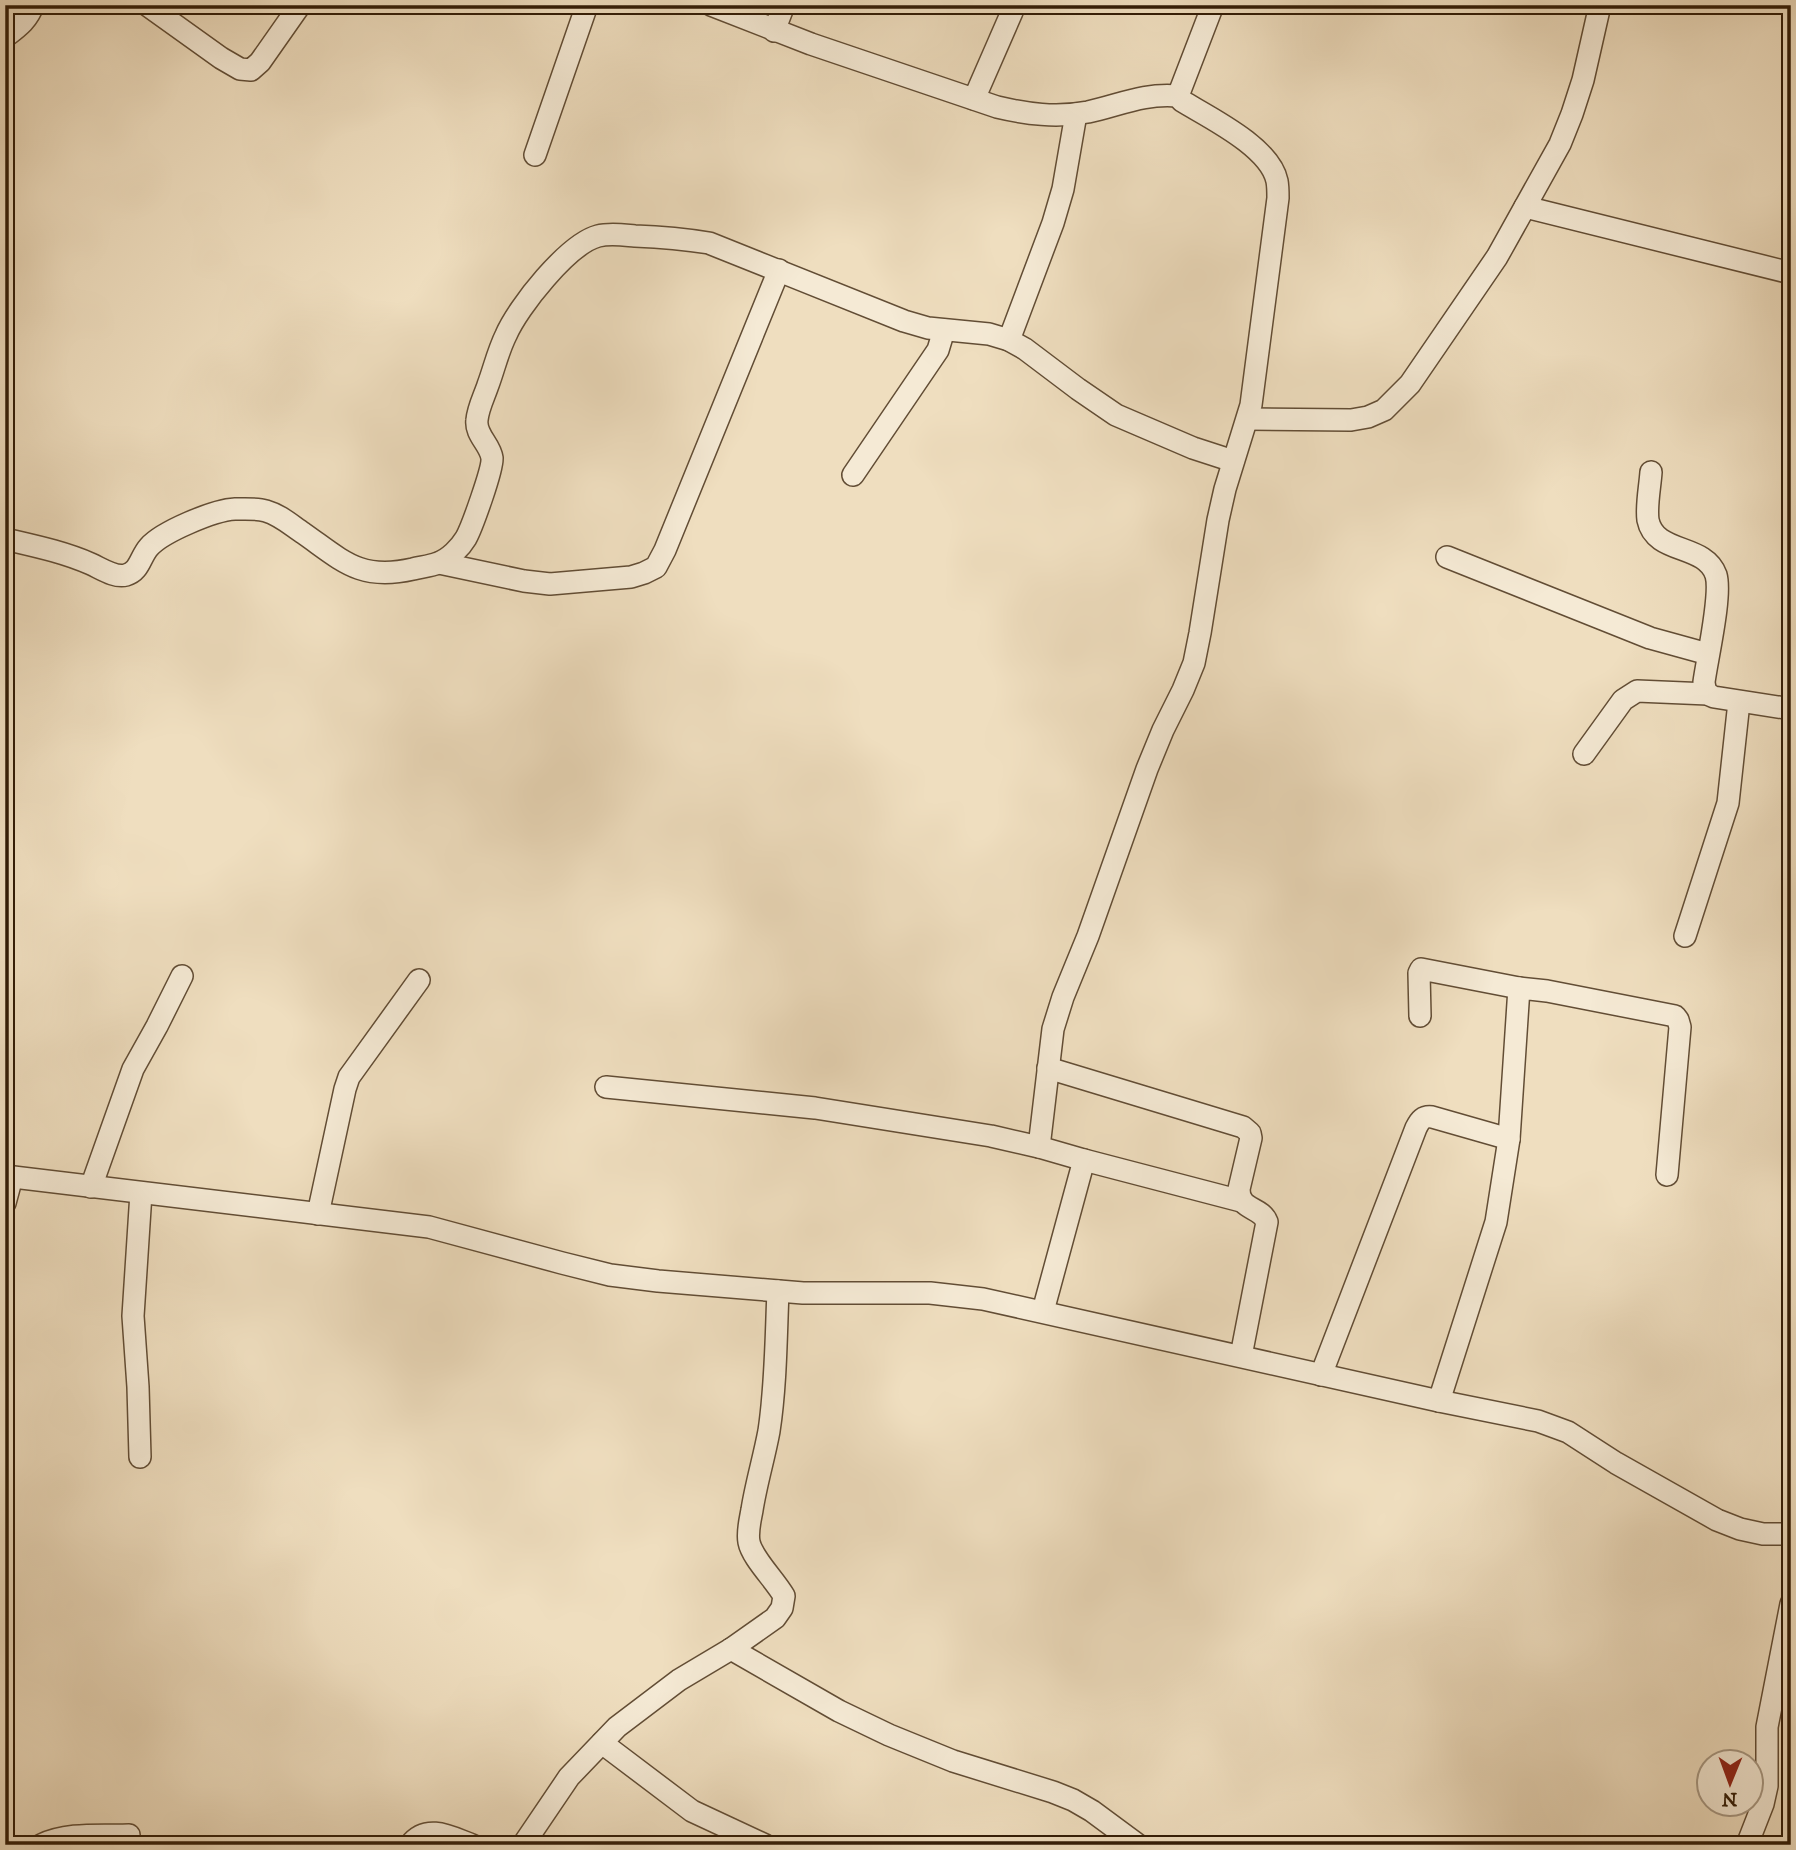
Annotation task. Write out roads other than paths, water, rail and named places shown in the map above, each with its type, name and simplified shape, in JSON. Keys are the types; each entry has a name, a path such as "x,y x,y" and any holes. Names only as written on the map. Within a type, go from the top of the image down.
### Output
{"street":[{"path":"5,37 30,14 33,5"},
{"path":"147,5 221,58 240,69 251,69 260,62 300,5"},
{"path":"535,155 587,5"},
{"path":"711,5 774,31 997,107 1027,114 1076,114 1145,96 1178,96"},
{"path":"774,31 784,5"},
{"path":"974,99 1015,5"},
{"path":"1178,96 1213,5"},
{"path":"1248,419 1351,420 1384,410 1410,384 1453,318 1480,283 1554,155 1583,80 1600,5"},
{"path":"1039,1147 1053,1029 1147,769 1194,663 1218,520 1233,461 1248,419 1256,376 1278,182 1272,167 1249,142 1182,102 1178,96"},
{"path":"1009,340 1063,189 1076,114"},
{"path":"1525,208 1791,273"},
{"path":"9,537 75,557 112,574 124,575 136,570 147,549 160,537 228,510 252,509 282,518 348,565 366,572 385,573 439,563 454,553 465,540 489,476 492,462 489,447 476,424 506,334 537,288 562,260 581,244 597,236 611,234 709,243 904,321 928,328 989,334 1009,340 1026,349 1116,415 1193,448 1233,461"},
{"path":"439,563 550,584 631,577 656,567 779,270"},
{"path":"853,475 938,350 944,330"},
{"path":"1651,472 1648,518 1651,530 1657,538 1698,555 1709,563 1716,575 1717,600 1704,682 1707,694"},
{"path":"1447,557 1650,638 1708,654"},
{"path":"1584,754 1623,699 1637,691 1707,694 1721,699 1791,709"},
{"path":"1685,936 1728,803 1739,702"},
{"path":"1420,1016 1421,969 1675,1016 1680,1027 1667,1175"},
{"path":"91,1187 134,1069 181,976"},
{"path":"318,1214 349,1077 419,980"},
{"path":"1439,1401 1496,1222 1509,1139 1519,988"},
{"path":"1048,1068 1247,1129 1251,1138 1239,1189 1241,1201"},
{"path":"606,1087 815,1108 991,1136 1241,1201 1267,1218 1241,1356"},
{"path":"1321,1375 1418,1123 1432,1117 1509,1139"},
{"path":"1043,1311 1084,1160"},
{"path":"5,1203 9,1177 429,1227 562,1264 610,1275 658,1281 803,1293 930,1293 983,1298 1538,1421 1568,1432 1616,1463 1717,1520 1763,1534 1791,1534"},
{"path":"140,1457 133,1316 141,1193"},
{"path":"523,1845 569,1777 617,1727 679,1680 775,1618 782,1608 784,1596 758,1561 750,1546 748,1534 769,1430 778,1291"},
{"path":"1747,1845 1767,1786 1767,1727 1791,1604"},
{"path":"731,1648 839,1711 890,1735 953,1761 1073,1800 1138,1845"},
{"path":"602,1743 692,1811 765,1845"},
{"path":"410,1845 425,1833 439,1832 472,1845"},
{"path":"41,1845 55,1839 81,1836 129,1835"}]}
